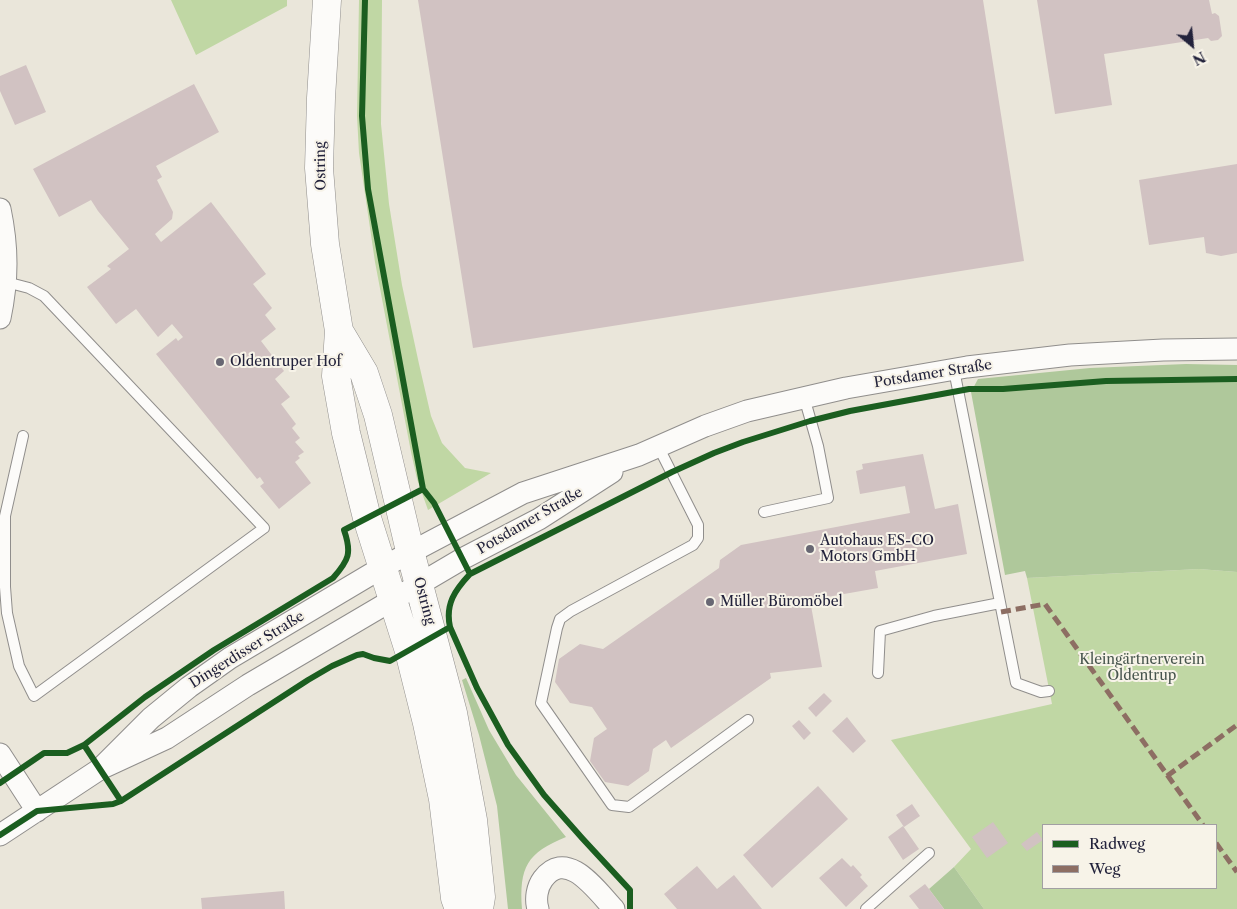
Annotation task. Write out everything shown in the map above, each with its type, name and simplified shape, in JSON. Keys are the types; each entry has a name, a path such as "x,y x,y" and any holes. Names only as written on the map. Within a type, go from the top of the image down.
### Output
{"main road":[{"name":"Ostring","path":"327,0 319,168 325,244 339,331 336,376 346,433 367,518 394,600 425,714 443,799 455,898 459,909"},
{"name":"Ostring","path":"339,331 364,372 378,415 410,551 453,713 473,820 481,897 479,909"}],"street":[{"path":"0,209 7,254 6,282 0,318"},
{"name":"Potsdamer Straße","path":"419,584 462,559 539,519 639,455 705,426 747,412 804,397 1014,361 1110,352 1237,350"},
{"name":"Potsdamer Straße","path":"410,551 523,492 639,455"},
{"name":"Dingerdisser Straße","path":"100,769 151,718 188,687 230,658 410,551"},
{"name":"Dingerdisser Straße","path":"0,835 100,769 167,738 248,685 419,584"},
{"path":"0,754 37,811"},
{"path":"538,909 537,892 543,879 555,868 566,867 580,874 614,909"}],"lane":[{"path":"6,282 28,288 44,296 264,528 34,696 19,666 7,613 5,587 5,516 22,436"},
{"path":"954,370 1016,683 1041,692 1049,692"},
{"path":"764,512 828,498 818,446 804,397"},
{"path":"658,446 698,525 698,538 693,545 571,611 560,619 556,628 540,703 612,805 629,807 748,720"},
{"path":"878,673 880,631 934,616 1000,604"},
{"path":"866,909 929,853"}],"green space":[{"path":"171,0 287,0 287,6 196,55"},
{"path":"359,0 382,0 381,124 389,204 402,285 431,416 442,443 465,468 491,473 428,510 417,479 411,452 375,262 359,153 357,116"},
{"path":"1186,364 1237,365 1237,572 1199,569 1027,578 1025,571 1005,575 971,392 978,379 1090,368"},
{"name":"Kleingärtnerverein Oldentrup","path":"1199,569 1237,572 1237,909 984,909 954,867 971,849 891,740 1052,704 1027,578"},
{"path":"466,678 489,730 516,775 566,837 542,849 528,863 522,882 522,909 508,909 497,806 479,735 462,680"},
{"path":"954,867 984,909 944,909 929,889"}],"building":[{"path":"418,0 983,0 1024,261 473,348"},
{"path":"1037,0 1209,0 1212,14 1215,13 1219,16 1222,36 1218,40 1211,41 1208,38 1104,54 1112,105 1055,114"},
{"path":"26,65 46,112 15,125 0,91 0,76"},
{"name":"Oldentruper Hof","path":"194,84 219,132 156,166 162,177 157,180 173,212 172,219 155,234 161,242 211,202 266,274 253,284 272,308 265,315 276,329 261,341 284,371 275,379 290,397 281,404 296,424 292,428 300,438 295,442 304,452 298,456 300,458 295,462 311,483 279,509 260,486 264,483 260,477 257,479 156,354 176,338 178,341 183,337 172,324 158,337 136,309 116,324 87,287 111,269 107,266 129,249 91,200 59,217 33,169"},
{"path":"1237,164 1237,253 1221,256 1206,253 1204,237 1149,245 1139,180"},
{"path":"923,454 935,509 958,504 967,554 875,571 878,588 810,600 822,667 770,673 771,678 671,748 666,740 653,749 649,771 628,786 605,782 590,761 594,738 607,729 592,707 570,703 555,682 559,659 580,644 603,649 719,568 720,560 741,545 910,513 905,486 860,494 856,471 863,469 862,464"},
{"path":"824,693 832,701 816,717 808,708"},
{"path":"847,717 866,741 853,753 832,731"},
{"path":"799,720 811,733 804,740 792,726"},
{"path":"818,786 848,819 772,888 743,855"},
{"path":"912,804 920,816 904,827 896,815"},
{"path":"993,822 1008,843 987,858 972,837"},
{"path":"903,826 919,849 903,860 888,837"},
{"path":"1037,832 1042,839 1042,841 1027,851 1021,844"},
{"path":"842,858 851,867 853,865 862,875 860,877 868,886 846,907 819,878"},
{"path":"697,866 717,889 734,875 762,909 677,909 664,894"},
{"path":"925,884 944,909 919,909 909,896"},
{"path":"284,891 285,909 202,909 201,898"}],"marked path":[{"path":"1001,612 1045,604 1202,824"},
{"path":"1167,776 1237,725"},
{"path":"1217,844 1237,872"}],"cycle path":[{"path":"365,0 362,116 368,189 423,489 434,503 470,574"},
{"path":"630,909 630,890 544,795 508,745 477,688 450,627 449,619 452,598 470,574 672,472 714,453 810,421 850,411 969,389 1003,389 1106,381 1237,379"},
{"path":"0,783 44,753 67,753 84,745 145,697 214,650 333,578 343,566 348,556 348,545 344,530 423,489"},
{"path":"0,835 37,811 113,804 121,801 332,666 363,654 390,661 450,627"},
{"path":"84,745 121,801"}],"place":[{"name":"Oldentruper Hof","path":"220,362"},
{"name":"Autohaus ES-CO Motors GmbH","path":"810,549"},
{"name":"Müller Büromöbel","path":"710,602"}]}
